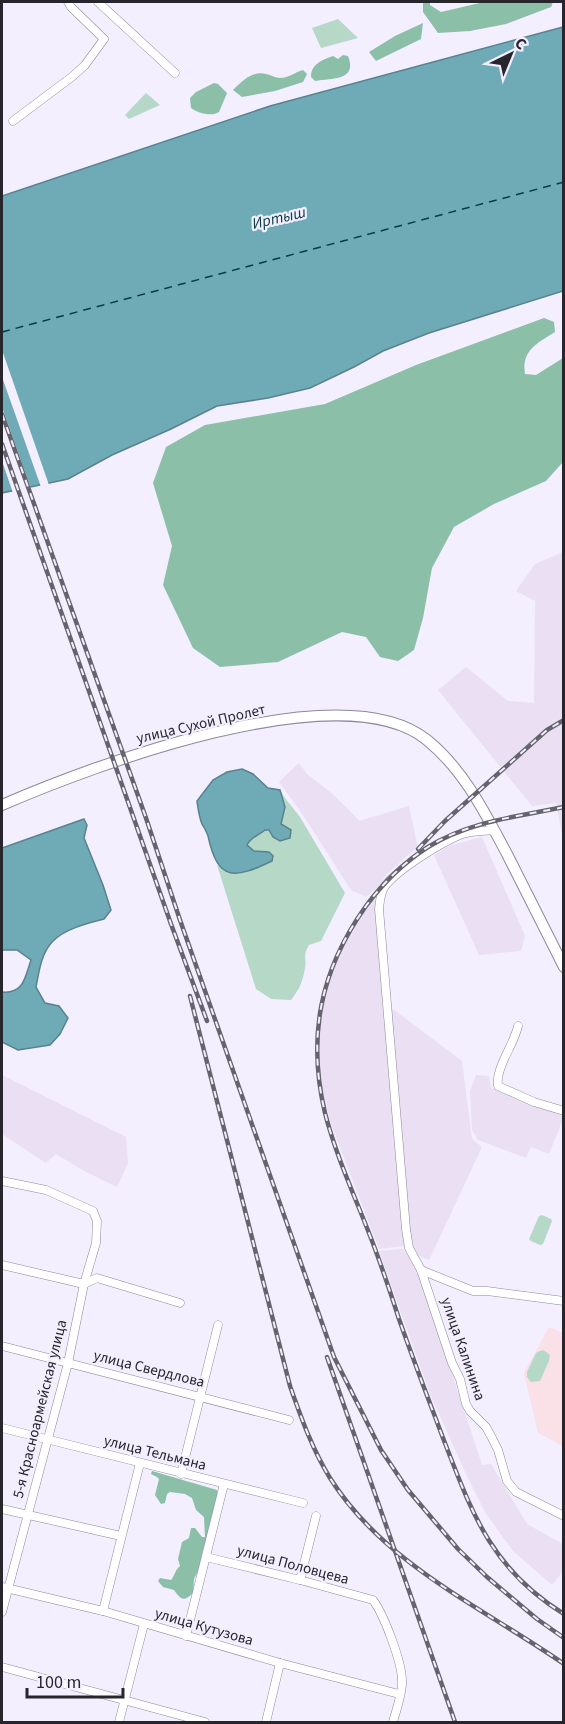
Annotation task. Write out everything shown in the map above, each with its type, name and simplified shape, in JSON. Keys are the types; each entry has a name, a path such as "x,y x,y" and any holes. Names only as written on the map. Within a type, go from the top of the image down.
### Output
{"main road":[{"name":"улица Сухой Пролет","path":"2,805 104,764 161,746 225,730 286,720 338,716 393,723 416,732 426,739 442,754 475,795 564,967"}],"street":[{"path":"13,121 73,76 85,65 104,39 68,2"},
{"path":"98,2 176,73"},
{"name":"улица Калинина","path":"494,830 468,832 446,841 403,870 390,881 381,894 380,917 406,1228 409,1248 421,1270 452,1363 460,1380 466,1404 492,1436 507,1481 516,1492 564,1516"},
{"path":"518,1026 504,1059 497,1084 500,1088 564,1111"},
{"name":"5-я Красноармейская улица","path":"2,1181 46,1190 93,1211 97,1221 96,1243 84,1284 68,1363 5,1587 2,1612"},
{"path":"2,1265 84,1284 97,1278 180,1303"},
{"path":"421,1270 473,1291 564,1301"},
{"path":"181,1474 218,1325"},
{"name":"улица Свердлова","path":"2,1346 289,1420"},
{"name":"улица Тельмана","path":"2,1428 303,1503"},
{"path":"103,1611 140,1463"},
{"path":"186,1636 224,1484"},
{"path":"2,1509 121,1536"},
{"path":"300,1580 316,1516"},
{"name":"улица Половцева","path":"206,1557 373,1600 379,1609 399,1663 402,1682 399,1694"},
{"name":"улица Кутузова","path":"5,1587 103,1611 280,1663 399,1694"},
{"path":"119,1722 144,1624"},
{"path":"266,1722 280,1663"},
{"path":"2,1666 202,1722"},
{"path":"393,1722 399,1694"}],"shaded area":[{"path":"563,552 563,840 556,803 532,806 438,690 466,667 508,701 534,703 535,601 516,591 535,564"},
{"path":"299,763 307,774 329,791 359,821 409,806 416,848 366,897 351,890 279,782"},
{"path":"482,837 525,936 521,951 479,955 434,855 448,846"},
{"path":"373,900 377,901 385,1003 462,1061 472,1139 482,1147 429,1260 409,1251 404,1246 379,1249 330,1121 320,1077 319,1033 323,998 334,964 346,939"},
{"path":"2,1075 126,1137 128,1163 117,1187 56,1154 46,1163 2,1134"},
{"path":"476,1075 489,1076 491,1088 563,1116 549,1154 531,1147 526,1158 478,1140 472,1130 470,1091"},
{"path":"403,1249 417,1268 482,1465 491,1464 527,1524 563,1544 563,1571 552,1585 513,1551 486,1514 430,1394 379,1251"},
{"path":"549,1327 563,1333 563,1446 538,1433 524,1373"}],"green space":[{"path":"423,2 430,2 430,5 441,12 484,2 553,2 551,7 506,24 470,31 438,33 423,12"},
{"path":"338,19 358,38 321,48 312,28"},
{"path":"423,23 421,39 376,61 369,52 395,36"},
{"path":"343,55 348,56 350,64 349,70 342,77 315,81 311,77 318,63 333,56 338,59"},
{"path":"303,70 307,74 303,82 275,91 242,97 233,90 252,75 261,73 280,78"},
{"path":"214,83 227,93 219,112 205,114 191,108 190,98 196,92"},
{"path":"146,93 160,105 129,119 125,115"},
{"path":"544,318 554,322 555,332 528,353 524,366 525,374 536,375 563,358 563,462 546,481 494,504 454,527 432,568 423,618 414,650 398,661 380,657 366,637 342,632 278,662 220,667 193,648 163,585 172,546 153,483 166,447 205,425 325,404 416,365"},
{"path":"280,790 300,817 345,893 321,941 309,945 305,955 303,977 291,1000 271,999 256,989 217,865 227,873 269,852 254,851 247,845 265,829 270,830 281,824 285,807"},
{"path":"542,1215 552,1221 543,1244 540,1245 529,1239 539,1216"},
{"path":"543,1350 550,1355 549,1361 540,1381 531,1382 527,1377 527,1372 537,1352"},
{"path":"152,1471 217,1490 218,1493 209,1543 203,1549 201,1565 194,1579 193,1593 185,1599 174,1590 163,1587 158,1581 160,1578 171,1580 180,1566 178,1559 182,1542 189,1538 191,1528 195,1528 202,1537 205,1537 204,1517 196,1510 192,1498 185,1494 170,1492 167,1494 165,1503 161,1504 155,1495 159,1479 151,1474"}],"water":[{"name":"Иртыш","path":"563,27 563,291 429,333 383,351 310,388 268,398 217,406 112,455 68,479 2,493 2,196 270,106"},
{"path":"242,769 253,774 268,788 280,790 285,807 281,824 291,830 290,838 280,841 273,837 269,830 255,836 247,845 254,851 269,852 273,856 272,861 238,873 223,869 217,862 201,821 197,801 213,780 227,772"},
{"path":"84,819 87,825 84,838 111,910 104,919 70,930 57,937 48,947 41,963 36,987 45,1003 59,1006 68,1018 60,1034 50,1045 18,1050 2,1042 2,992 15,990 23,983 31,960 17,950 2,950 2,848"}],"pier":[{"path":"2,350 49,485 41,487 2,377"},
{"path":"2,407 31,489 13,493 2,461"}],"ferry route":[{"path":"2,332 564,182"}],"railway":[{"path":"2,414 334,1357 381,1450 408,1490 458,1549 487,1577 537,1619 564,1638"},
{"path":"2,444 207,1021"},
{"path":"418,849 445,821 547,730 564,720"},
{"path":"564,807 494,821 460,831 419,853 386,881 350,930 328,980 318,1031 317,1058 325,1113 334,1142 464,1491 487,1537 501,1558 539,1597 564,1614"},
{"path":"190,996 290,1386 307,1433 330,1478 352,1509 378,1536 407,1560 468,1603 564,1664"},
{"path":"327,1357 455,1722"}]}
